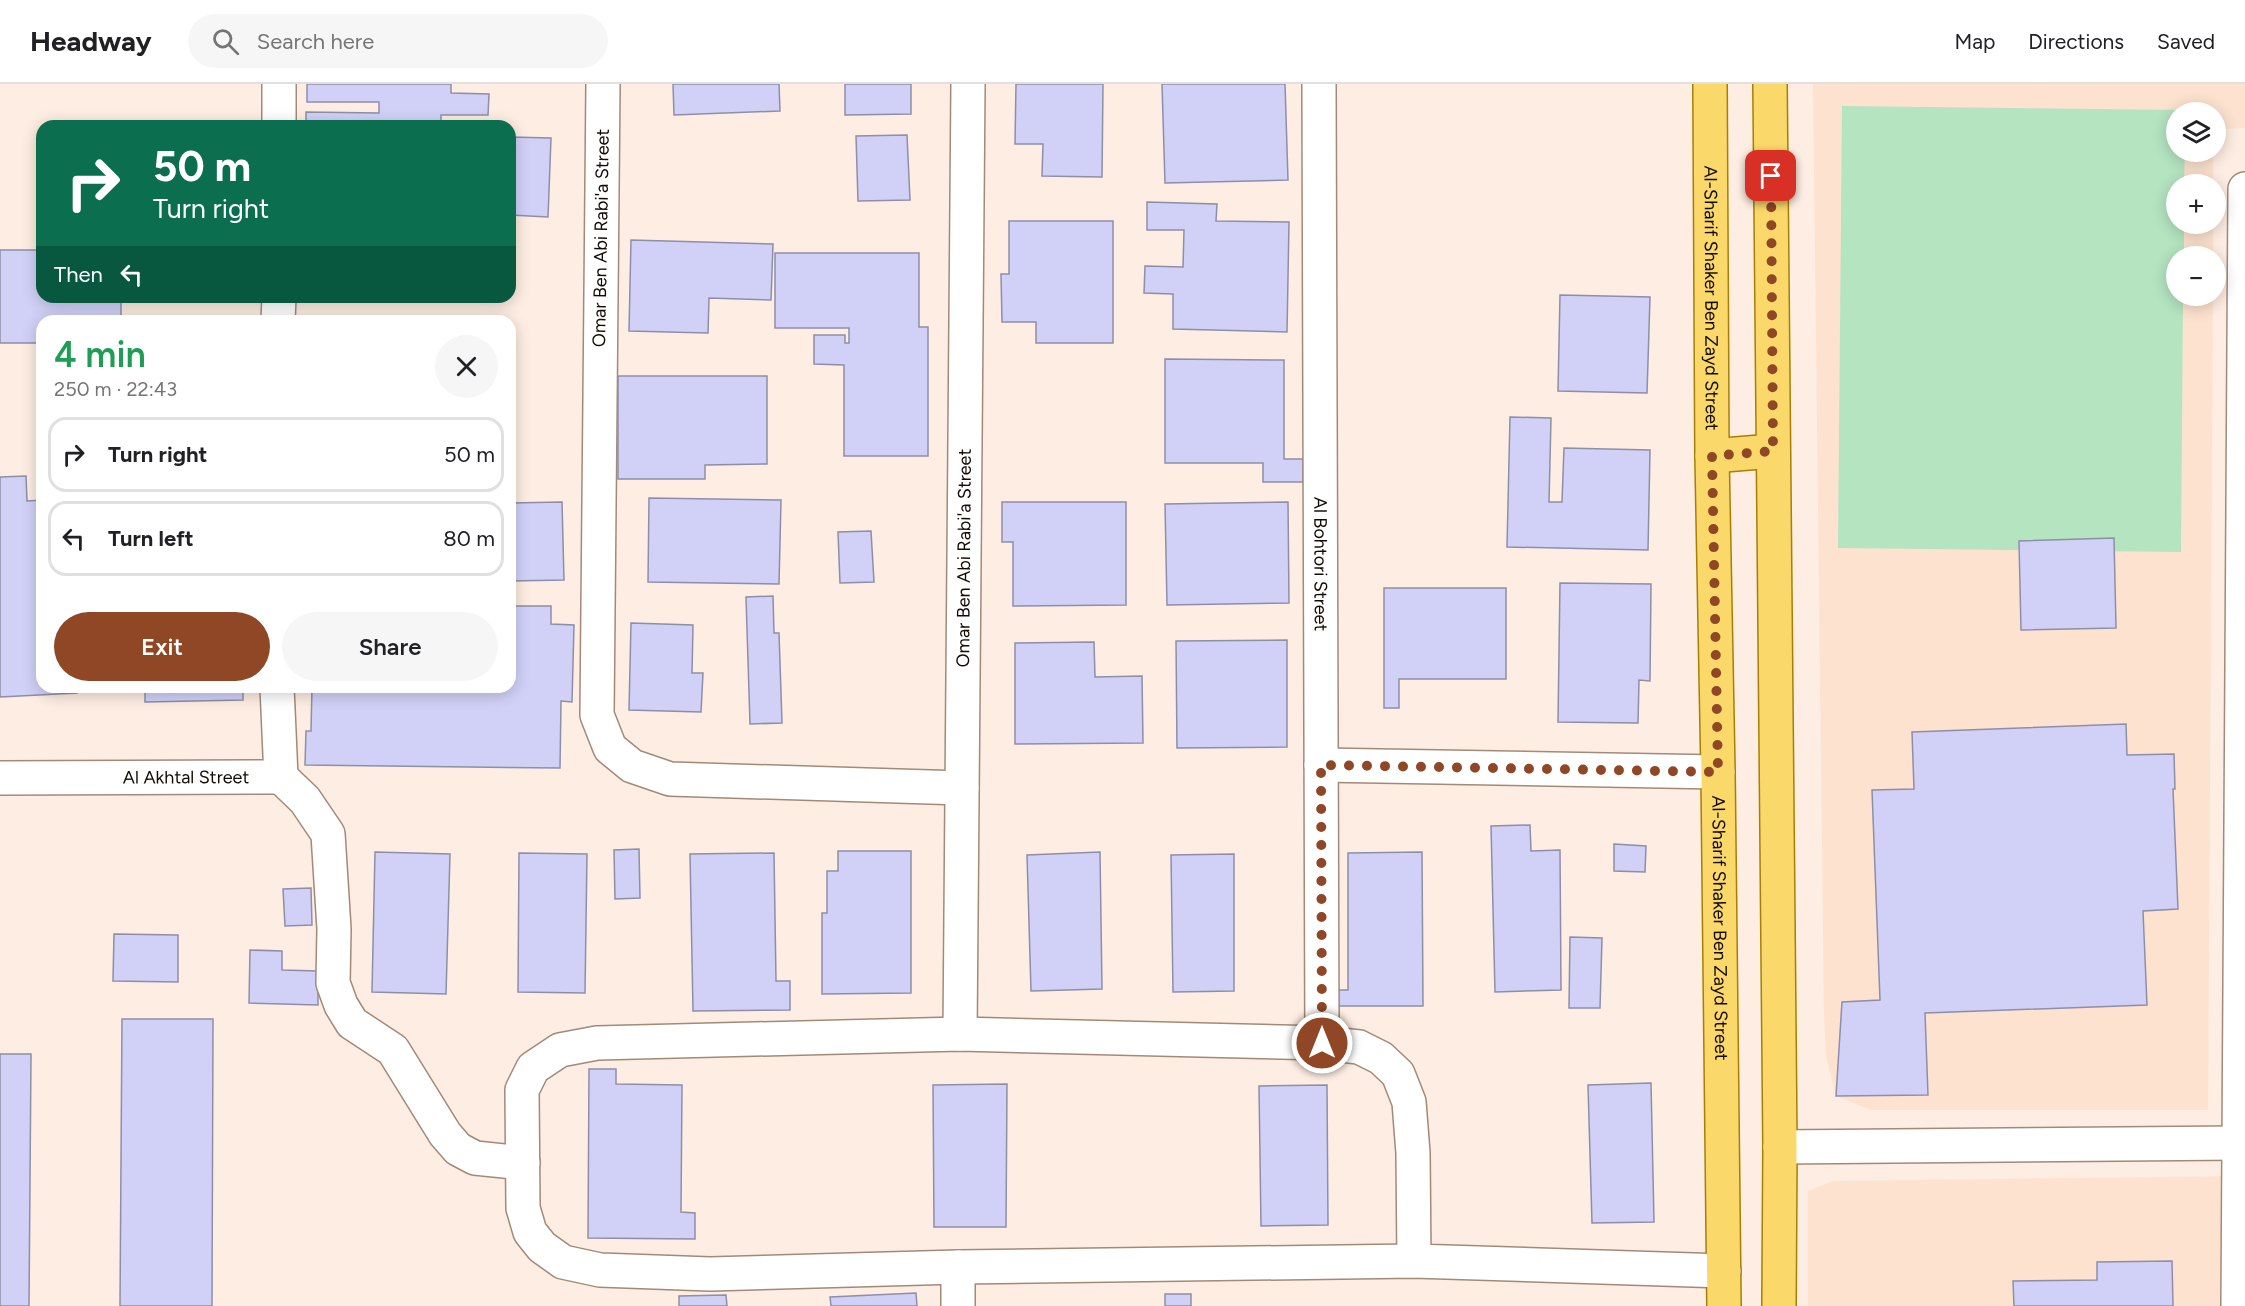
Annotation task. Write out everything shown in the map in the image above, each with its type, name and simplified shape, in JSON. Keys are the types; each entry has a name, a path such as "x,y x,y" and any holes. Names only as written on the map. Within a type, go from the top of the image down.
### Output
{"main road":[{"name":"Al-Sharif Shaker Ben Zayd Street","path":"1710,84 1712,456 1724,1306"},
{"path":"1770,84 1780,1147 1779,1306"},
{"path":"1712,456 1773,451"}],"street":[{"path":"279,84 279,120"},
{"name":"Omar Ben Abi Rabi'a Street","path":"603,84 597,715 609,748 632,766 670,779 962,788"},
{"name":"Omar Ben Abi Rabi'a Street","path":"960,1034 968,84"},
{"name":"Al Bohtori Street","path":"1319,84 1322,1043"},
{"path":"2238,1306 2245,189"},
{"path":"277,693 281,777 305,800 328,834 334,929 333,982 341,1005 352,1023 393,1050 445,1134 458,1149 475,1158 523,1162"},
{"path":"1321,765 1718,772"},
{"name":"Al Akhtal Street","path":"0,778 281,777"},
{"path":"1414,1261 1413,1154 1409,1102 1398,1074 1381,1058 1359,1047 1322,1043 960,1034 597,1043 560,1050 533,1068 522,1090 523,1208 530,1232 542,1247 563,1262 600,1270 710,1274 958,1267 1414,1261 1724,1271"},
{"path":"1780,1147 2238,1143"},
{"path":"958,1267 958,1306"}],"shaded area":[{"path":"1813,84 2245,84 2245,128 2226,129 2226,102 2166,102 2166,162 2213,162 2213,174 2166,174 2166,234 2213,234 2213,246 2166,246 2166,306 2213,306 2208,1110 1871,1110 1836,1096 1826,1056"},
{"path":"2245,1176 2245,1306 1808,1306 1808,1191 1833,1181"}],"green space":[{"path":"1842,106 2166,110 2166,162 2185,162 2184,174 2166,174 2166,234 2184,234 2184,246 2166,246 2166,306 2183,306 2181,552 1838,548"}],"building":[{"path":"307,84 451,84 451,93 489,94 488,115 441,115 441,120 306,120 306,112 379,113 379,102 307,102"},
{"path":"673,84 779,84 780,111 674,115"},
{"path":"845,84 911,84 911,114 845,115"},
{"path":"1016,84 1103,84 1102,177 1042,176 1043,144 1015,144"},
{"path":"1162,84 1285,84 1288,180 1165,183"},
{"path":"907,135 910,200 858,201 856,136"},
{"path":"516,137 551,138 548,217 516,215"},
{"path":"1147,202 1217,204 1216,221 1289,222 1287,332 1173,329 1173,294 1144,293 1145,266 1183,267 1184,230 1147,230"},
{"path":"1009,221 1113,221 1113,343 1036,343 1036,322 1002,322 1001,274 1009,274"},
{"path":"631,240 773,244 771,300 709,298 708,333 629,331"},
{"path":"0,250 36,250 36,303 121,303 121,315 36,315 36,343 0,343"},
{"path":"775,253 919,253 919,327 928,327 928,456 844,456 844,365 814,364 814,335 845,335 845,343 849,343 849,328 775,328"},
{"path":"1560,295 1650,297 1647,393 1558,391"},
{"path":"1165,359 1284,360 1284,459 1303,459 1303,482 1263,482 1263,463 1165,463"},
{"path":"618,376 767,376 767,464 705,465 705,479 618,479"},
{"path":"1510,417 1551,418 1549,502 1562,502 1564,448 1650,450 1648,550 1507,547"},
{"path":"26,476 27,501 36,500 36,693 77,693 0,697 0,477"},
{"path":"649,498 781,500 779,584 648,582"},
{"path":"562,502 564,580 516,581 516,503"},
{"path":"1002,502 1126,502 1126,605 1013,606 1013,542 1002,542"},
{"path":"1288,502 1289,603 1167,605 1165,504"},
{"path":"871,531 874,582 840,583 838,532"},
{"path":"2114,538 2116,628 2021,630 2019,541"},
{"path":"1560,583 1651,584 1650,681 1639,680 1638,723 1558,722"},
{"path":"1384,588 1506,588 1506,679 1399,679 1399,708 1384,708"},
{"path":"773,596 774,633 779,633 782,723 750,724 746,597"},
{"path":"516,606 551,606 551,624 574,625 572,702 561,701 560,768 305,765 306,731 311,731 312,693 516,693"},
{"path":"631,623 693,625 692,673 703,673 701,712 629,710"},
{"path":"1287,640 1287,747 1177,748 1176,641"},
{"path":"1094,642 1095,677 1142,676 1143,743 1015,744 1015,643"},
{"path":"145,693 243,693 243,700 145,702"},
{"path":"2126,724 2127,755 2174,754 2175,789 2173,789 2178,909 2143,911 2147,1005 1925,1013 1928,1095 1836,1096 1842,1002 1880,1000 1872,790 1914,789 1912,732"},
{"path":"1530,825 1531,851 1560,850 1561,990 1495,992 1491,826"},
{"path":"1614,844 1646,846 1645,872 1614,871"},
{"path":"639,849 640,898 615,899 614,850"},
{"path":"838,851 911,851 911,993 822,994 822,913 827,913 827,871 838,871"},
{"path":"375,852 450,854 446,994 372,992"},
{"path":"1100,852 1102,989 1031,991 1027,855"},
{"path":"1422,852 1423,1006 1335,1006 1335,990 1348,990 1348,853"},
{"path":"519,853 587,854 585,993 518,992"},
{"path":"774,853 776,981 790,981 790,1010 693,1011 690,854"},
{"path":"1234,854 1234,991 1173,992 1171,855"},
{"path":"311,888 312,925 285,926 283,889"},
{"path":"114,934 178,935 178,982 113,981"},
{"path":"1570,937 1602,938 1600,1008 1569,1008"},
{"path":"250,950 282,951 282,970 318,971 318,1005 249,1003"},
{"path":"122,1019 213,1019 212,1306 120,1306"},
{"path":"0,1054 31,1054 29,1306 0,1306"},
{"path":"589,1069 616,1069 616,1084 682,1085 681,1212 695,1213 695,1239 588,1238"},
{"path":"1651,1083 1654,1222 1592,1223 1588,1085"},
{"path":"1007,1084 1006,1227 934,1227 933,1085"},
{"path":"1327,1085 1328,1225 1261,1226 1259,1086"},
{"path":"2172,1261 2173,1306 2014,1306 2013,1281 2097,1280 2097,1262"},
{"path":"916,1293 917,1306 831,1306 830,1297"},
{"path":"1165,1294 1191,1294 1191,1306 1165,1306"},
{"path":"726,1295 727,1306 679,1306 679,1296"}],"route":[{"path":"1322,1043 1321,765 1718,772 1712,456 1773,451 1771,176"}]}
